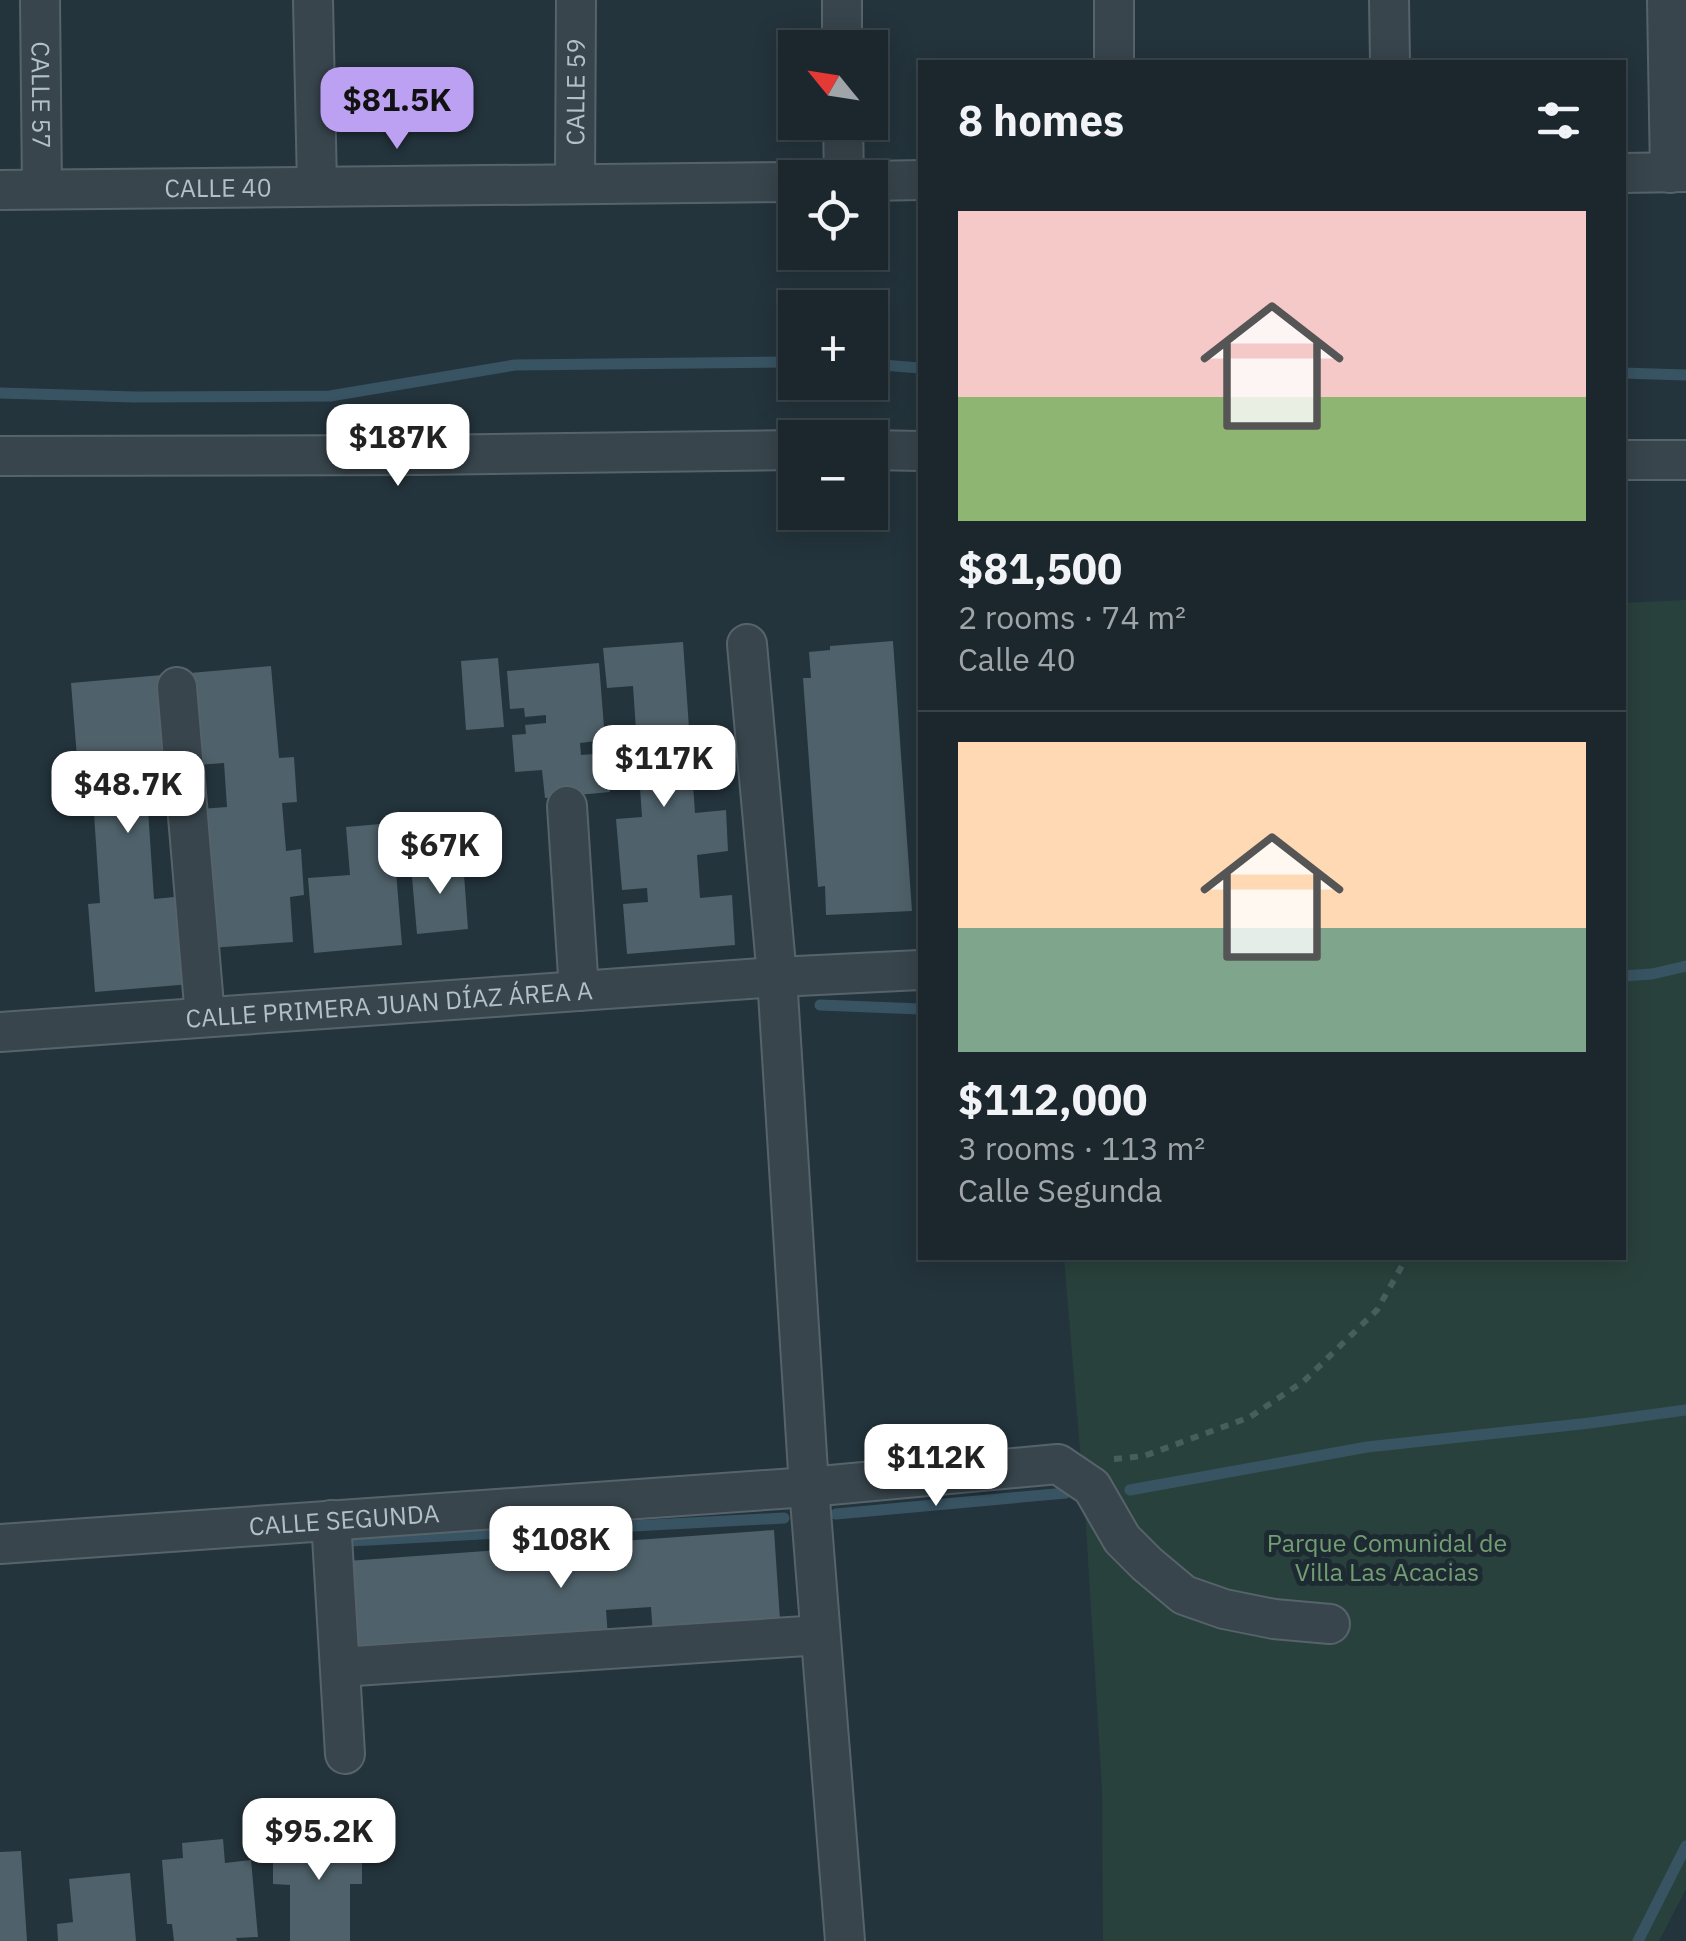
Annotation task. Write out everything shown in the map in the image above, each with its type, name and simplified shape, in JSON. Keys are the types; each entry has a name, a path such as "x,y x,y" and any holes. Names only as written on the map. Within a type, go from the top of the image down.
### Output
{"street":[{"name":"CALLE 57","path":"40,0 42,189"},
{"path":"313,0 317,186"},
{"name":"CALLE 59","path":"575,184 576,0"},
{"path":"842,0 842,30"},
{"path":"1114,0 1114,60"},
{"path":"1389,0 1390,60"},
{"path":"1626,173 1678,172 1667,0"},
{"path":"888,181 918,180"},
{"name":"CALLE 40","path":"0,190 778,182"},
{"path":"0,456 778,450"},
{"path":"888,450 918,451"},
{"path":"1626,460 1686,460"},
{"path":"747,644 777,977 809,1486 845,1941"},
{"path":"177,687 205,1017"},
{"path":"567,806 579,991"},
{"name":"CALLE PRIMERA JUAN DÍAZ ÁREA A","path":"0,1032 918,970"},
{"path":"1058,1464 1092,1486 1122,1539 1184,1595 1274,1620 1330,1624"},
{"name":"CALLE SEGUNDA","path":"0,1544 809,1486 1058,1464"},
{"path":"331,1520 346,1754"},
{"path":"340,1667 820,1636"}],"path":[{"path":"1058,1464 1144,1456 1250,1417 1304,1381 1365,1322 1377,1310 1403,1264"}],"green space":[{"name":"Parque Comunidal de Villa Las Acacias","path":"1686,600 1686,1889 1659,1941 1103,1941 1102,1789 1064,1260 1626,1260 1626,603"}],"building":[{"path":"893,641 912,911 826,915 825,886 818,887 803,678 811,678 809,652 830,650 830,646"},
{"path":"683,642 695,813 726,810 728,851 697,855 700,898 732,895 735,945 627,954 623,904 648,902 647,888 622,890 616,819 642,817 639,773 613,775 610,732 636,730 633,686 607,688 603,648"},
{"path":"498,658 504,727 466,730 461,661"},
{"path":"599,663 605,740 580,743 581,755 606,753 610,792 545,798 542,770 515,772 512,735 526,734 525,725 546,723 546,715 525,717 524,708 510,709 507,671"},
{"path":"271,666 279,758 294,757 297,802 282,803 286,851 301,849 304,895 290,897 293,942 210,948 200,809 227,807 224,763 197,765 190,673"},
{"path":"162,675 169,762 145,765 154,899 184,896 191,984 95,992 88,904 100,903 91,769 78,770 71,683"},
{"path":"392,823 402,945 314,953 308,878 350,875 346,827"},
{"path":"463,861 468,929 417,934 411,866"},
{"path":"774,1530 780,1620 653,1636 651,1607 606,1610 608,1637 352,1654 347,1561"},
{"path":"273,1835 362,1835 362,1884 350,1884 350,1941 290,1941 290,1885 273,1884"},
{"path":"223,1839 225,1863 251,1860 258,1937 174,1941 172,1924 167,1924 162,1860 183,1858 182,1843"},
{"path":"21,1851 27,1941 0,1941 0,1852"},
{"path":"130,1873 136,1941 58,1941 57,1924 73,1922 69,1879"}],"waterway":[{"path":"0,393 330,396 515,365 778,362"},
{"path":"888,365 918,368"},
{"path":"1626,373 1686,375"},
{"path":"1626,976 1686,966"},
{"path":"820,1005 918,1009"},
{"path":"1130,1490 1367,1447 1686,1410"},
{"path":"836,1514 1066,1493"},
{"path":"350,1541 784,1518"},
{"path":"1638,1941 1686,1846"}]}
